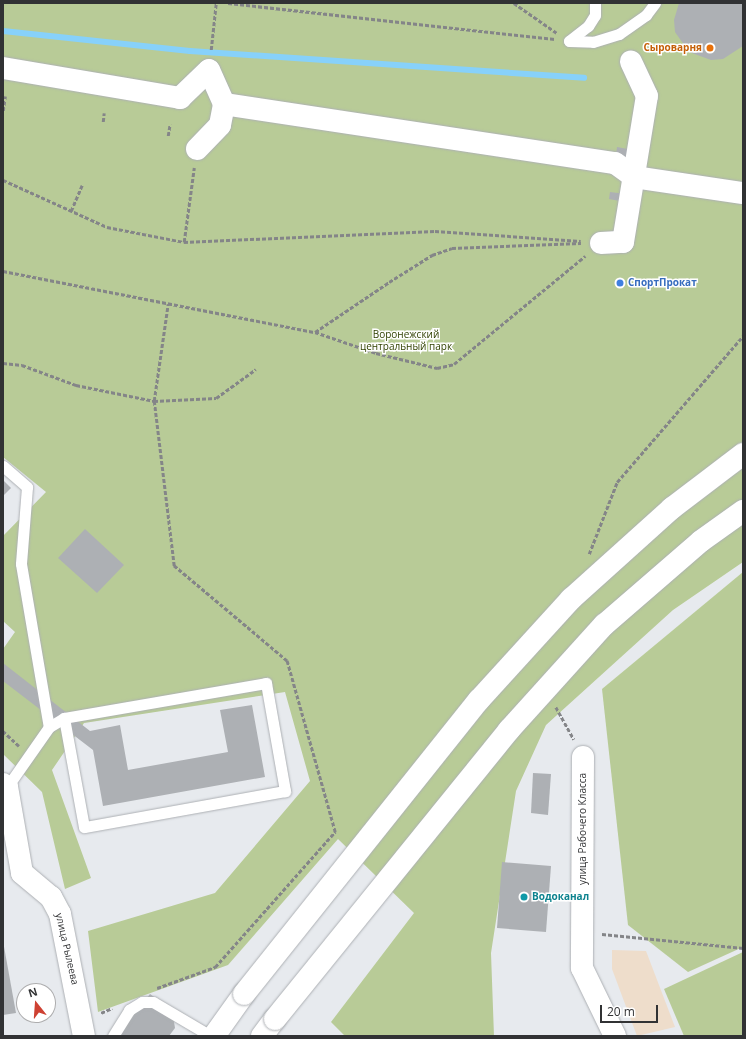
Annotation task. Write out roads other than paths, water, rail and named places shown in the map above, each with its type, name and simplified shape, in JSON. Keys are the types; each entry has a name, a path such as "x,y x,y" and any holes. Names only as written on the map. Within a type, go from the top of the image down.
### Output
{"street":[{"path":"601,243 623,242 634,177 647,96 631,62"},
{"path":"3,68 180,98 209,70 224,104 220,125 197,149"},
{"path":"224,104 614,163 634,177 743,193"},
{"path":"216,1030 479,700 571,599 672,508 743,454"},
{"path":"262,1036 508,730 604,625 701,542 743,511"},
{"name":"улица Рабочего Класса","path":"583,757 582,968 615,1036"},
{"name":"улица Рылеева","path":"5,786 22,873 51,897 60,914 84,1036"}],"lane":[{"path":"595,3 596,15 588,26 569,41 593,42 619,34 646,15 655,3"},
{"path":"3,466 27,487 21,564 49,727"},
{"path":"5,786 49,727 64,718 266,683 285,791 84,827 64,718"},
{"path":"113,1036 129,1010 142,1002 153,1002 216,1030"},
{"path":"193,1036 198,1032 216,1030"}],"waterway":[{"path":"3,31 190,51 584,78"}],"place":[{"name":"Сыроварня","path":"710,48"},
{"name":"СпортПрокат","path":"620,283"},
{"name":"Водоканал","path":"524,897"}],"park label":[{"name":"Воронежский центральный парк","path":"406,340"}]}
